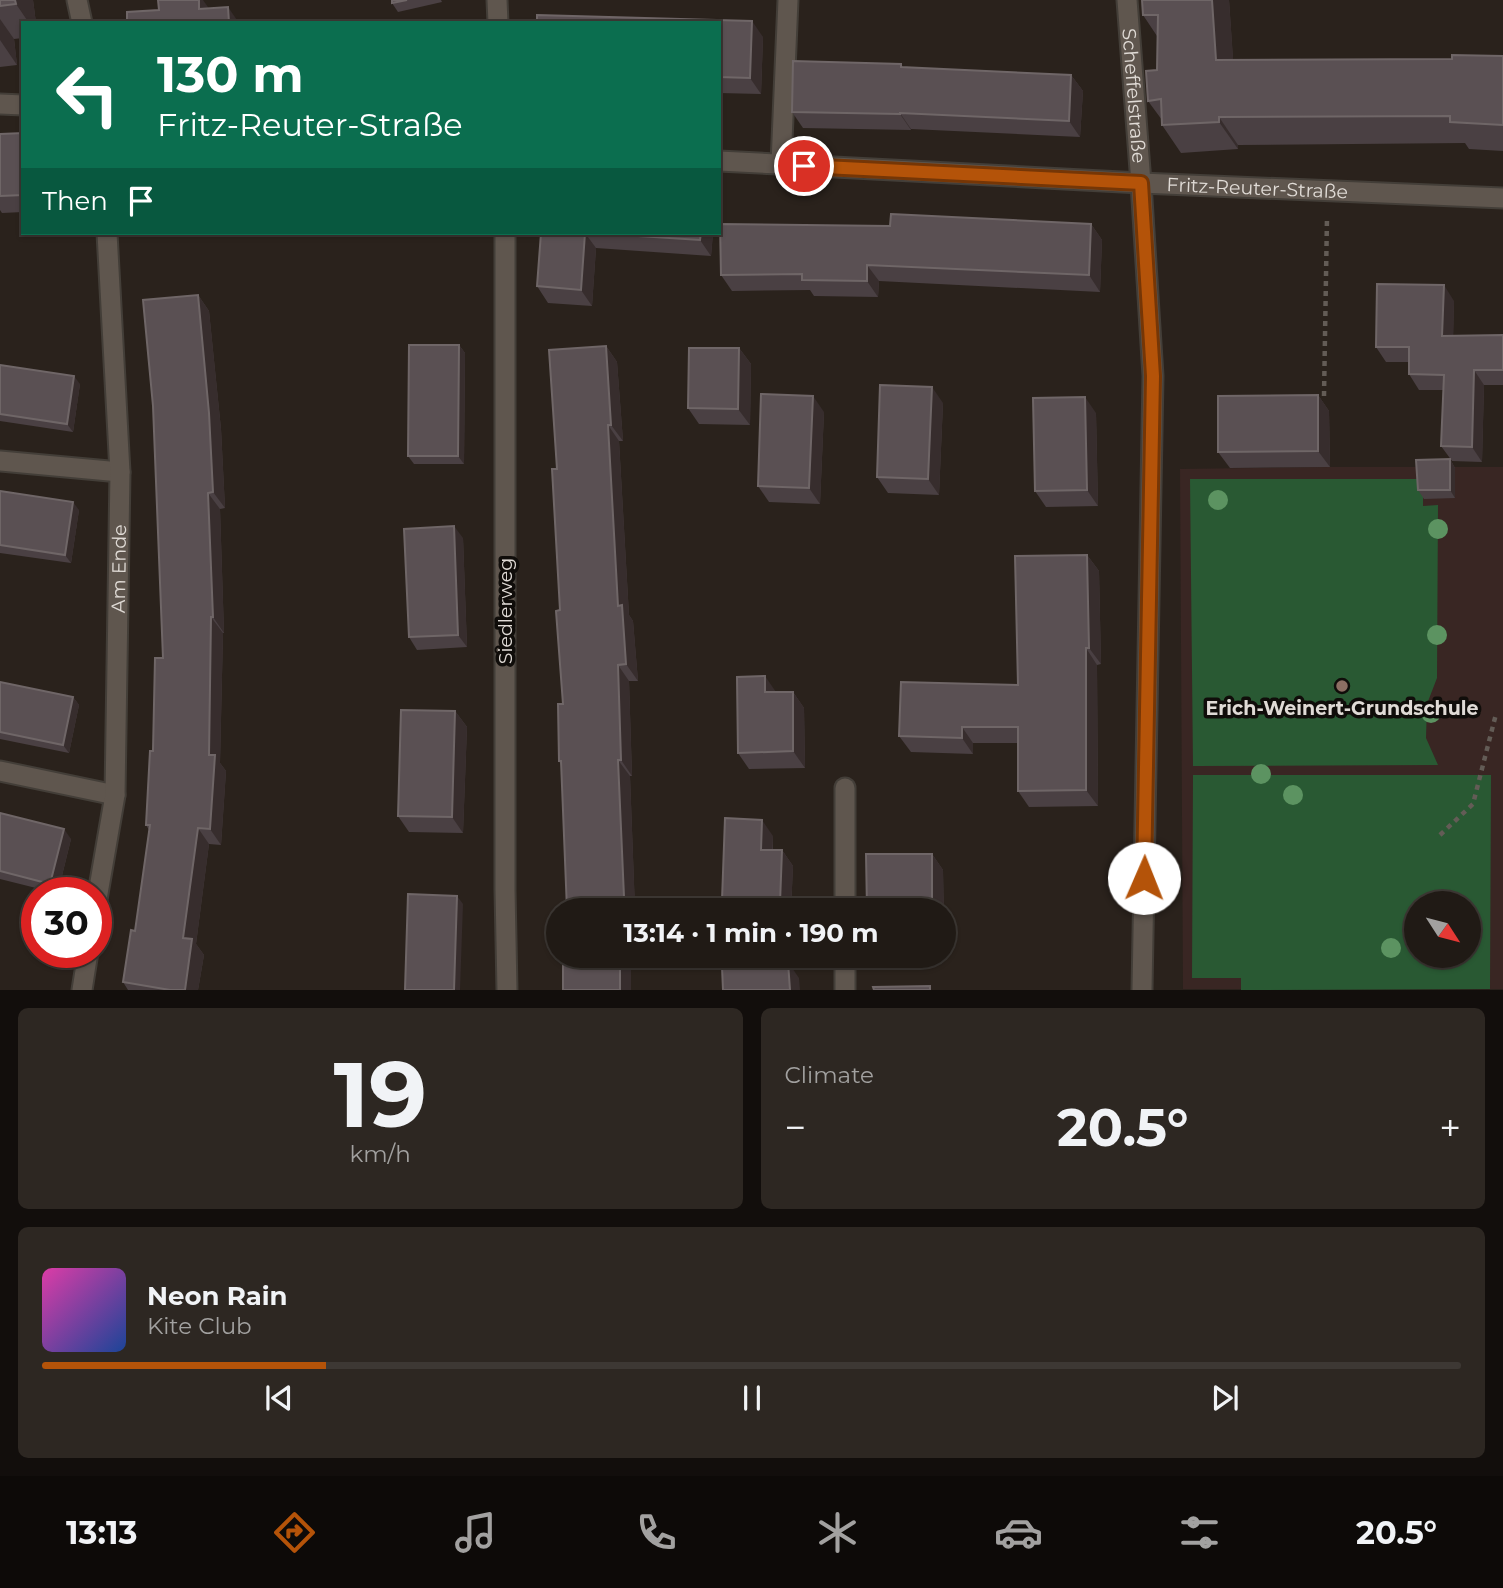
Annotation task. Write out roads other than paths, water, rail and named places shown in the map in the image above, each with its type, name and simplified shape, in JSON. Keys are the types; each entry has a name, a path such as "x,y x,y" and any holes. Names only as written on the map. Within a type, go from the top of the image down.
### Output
{"street":[{"path":"77,0 82,21"},
{"path":"496,0 498,21"},
{"path":"781,164 788,0"},
{"name":"Scheffelstraße","path":"1127,0 1153,376 1142,989"},
{"path":"0,104 21,105"},
{"name":"Fritz-Reuter-Straße","path":"721,161 1503,198"},
{"name":"Am Ende","path":"101,877 115,795 120,472 107,235"},
{"name":"Siedlerweg","path":"505,235 507,989"},
{"path":"0,461 120,472"},
{"path":"0,771 115,795"},
{"path":"845,788 845,898"},
{"path":"82,989 86,968"},
{"path":"845,968 845,989"}],"place":[{"name":"Erich-Weinert-Grundschule","path":"1342,686"}]}
